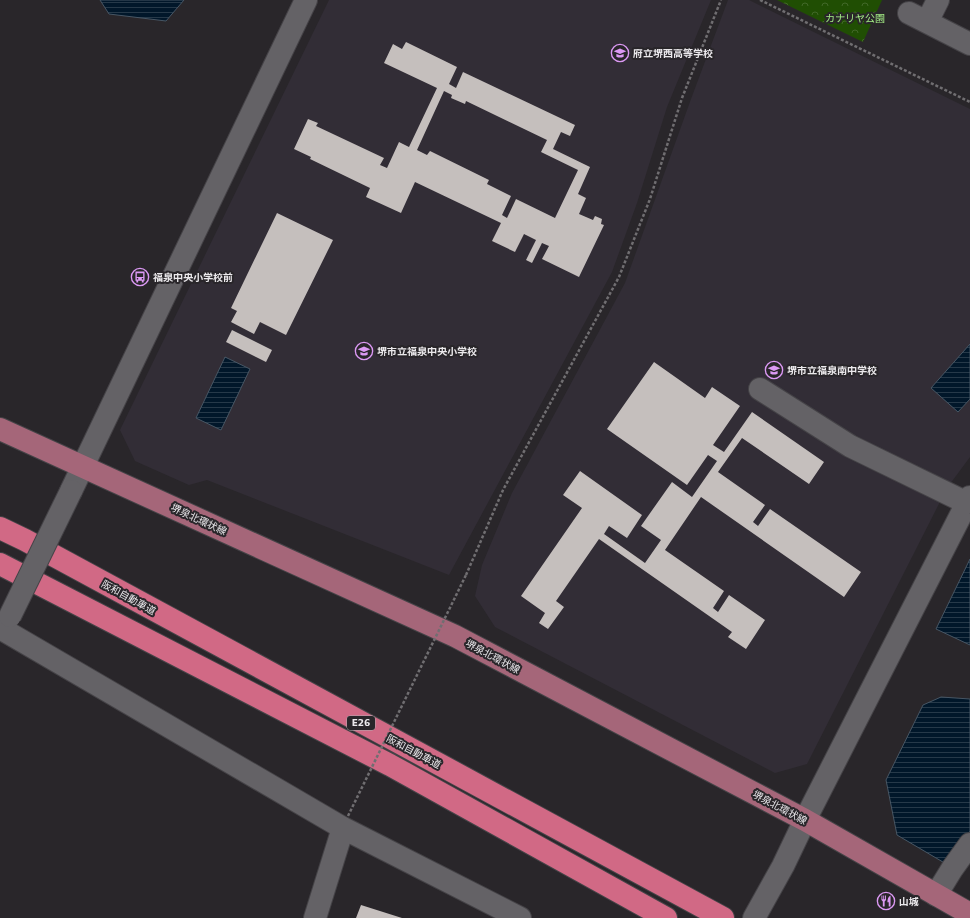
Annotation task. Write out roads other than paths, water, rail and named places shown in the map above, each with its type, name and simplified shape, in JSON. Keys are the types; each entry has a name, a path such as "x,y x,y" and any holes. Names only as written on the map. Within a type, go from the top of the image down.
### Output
{"highway":[{"name":"阪和自動車道","path":"0,528 25,540 723,918"},
{"name":"E26","path":"0,564 390,765 666,918"}],"main road":[{"name":"堺泉北環状線","path":"0,429 455,636 805,820 970,914"}],"street":[{"path":"306,0 71,491 5,625 346,822 520,918"},
{"path":"938,0 918,17 970,44"},
{"path":"754,918 783,866 968,500 850,446 760,389"},
{"path":"315,918 346,822"},
{"path":"936,895 970,844"}],"water":[{"path":"100,0 184,0 166,21 109,14"},
{"path":"970,344 970,399 958,412 931,388"},
{"path":"225,357 250,369 221,430 196,418"},
{"path":"970,559 970,645 936,629"},
{"path":"941,697 970,699 970,831 948,865 897,835 886,780 923,705"}],"place":[{"name":"府立堺西高等学校","path":"620,53"},
{"name":"福泉中央小学校前","path":"140,277"},
{"name":"堺市立福泉中央小学校","path":"364,351"},
{"name":"堺市立福泉南中学校","path":"774,370"},
{"name":"山城","path":"886,901"}],"park label":[{"name":"カナリヤ公園","path":"855,18"}]}
